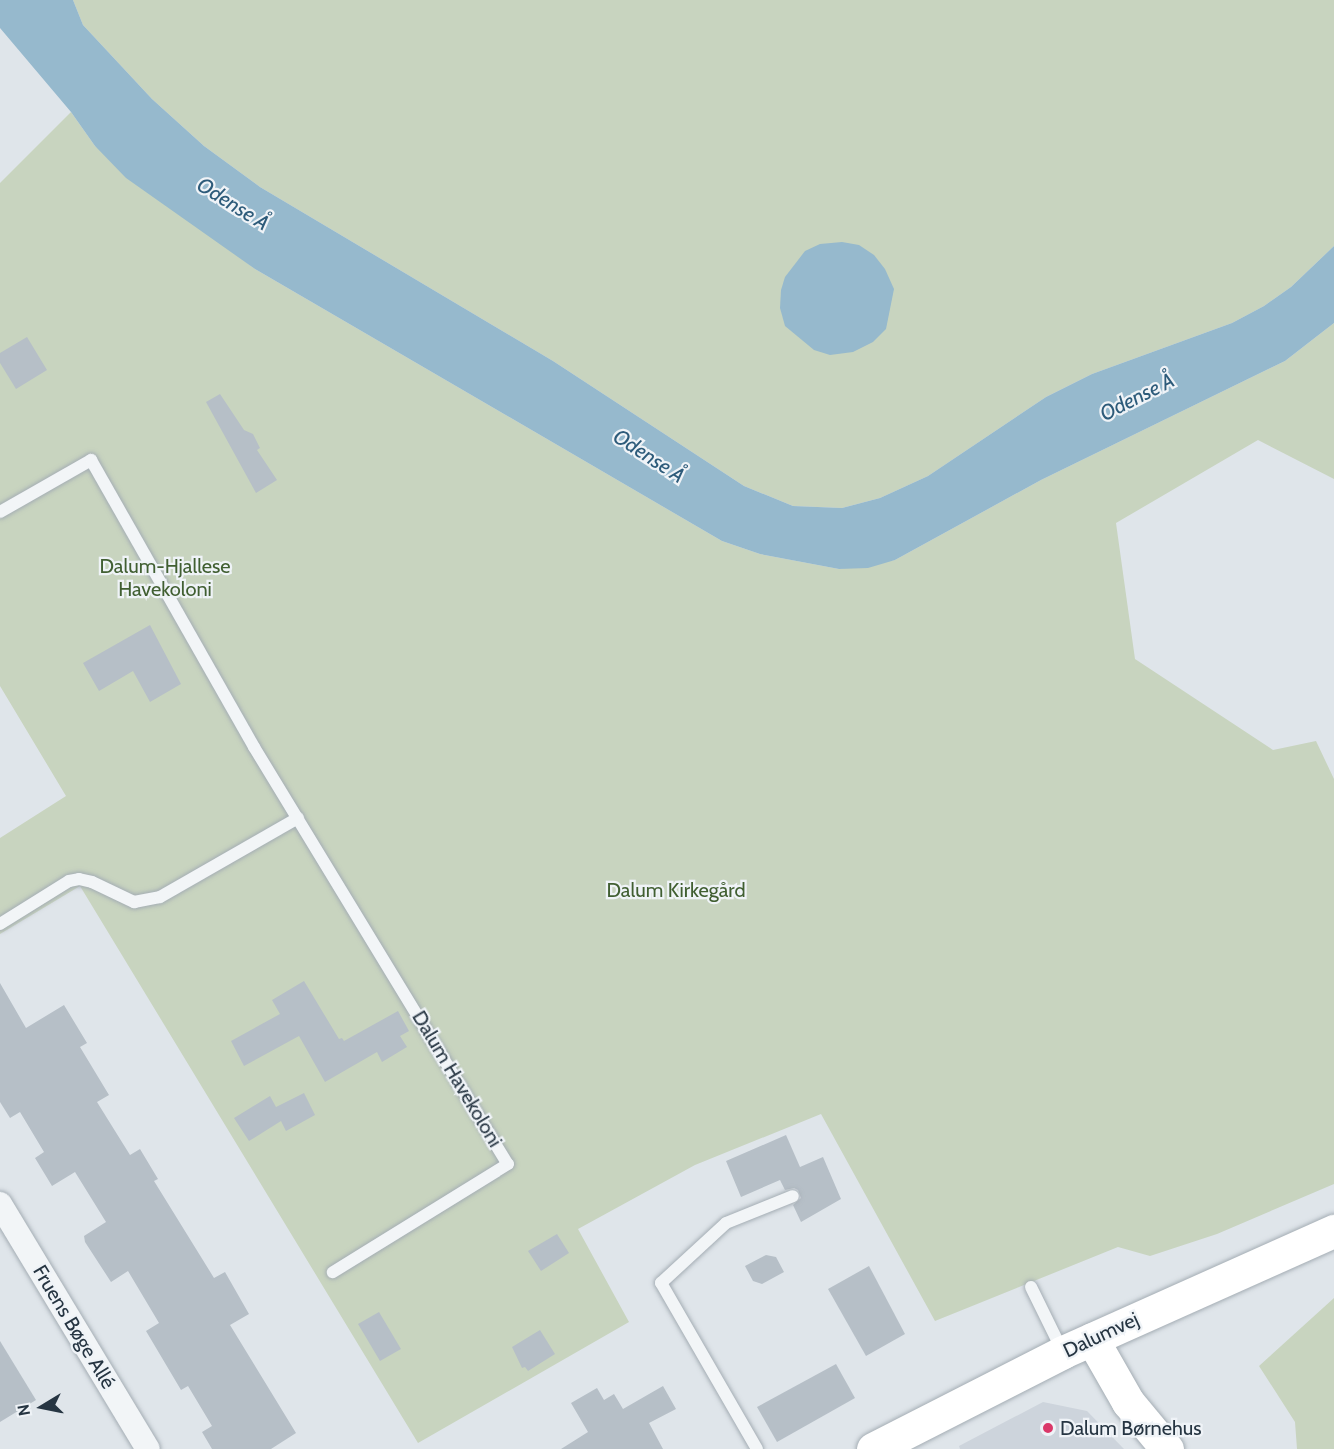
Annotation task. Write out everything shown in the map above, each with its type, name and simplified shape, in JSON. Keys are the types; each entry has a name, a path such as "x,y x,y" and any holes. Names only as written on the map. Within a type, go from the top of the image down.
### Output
{"street":[{"name":"Fruens Bøge Allé","path":"0,1204 148,1449"},
{"name":"Dalumvej","path":"873,1449 1078,1346 1334,1231"},
{"path":"1078,1346 1167,1449"}],"lane":[{"name":"Dalum Havekoloni","path":"0,512 91,460 254,747 508,1164 333,1272"},
{"path":"0,924 69,881 79,879 92,882 124,900 134,902 160,897 298,818"},
{"path":"757,1449 661,1283 726,1223 793,1196"},
{"path":"1031,1287 1078,1346"}],"shaded area":[{"name":"Dalum Børnehus","path":"1043,1402 1087,1411 1124,1449 960,1449 959,1446"}],"green space":[{"path":"73,0 1334,0 1334,246 1291,287 1264,306 1232,323 1092,374 1046,397 928,476 880,498 842,508 793,506 744,486 553,361 260,187 204,146 152,99 83,25"},
{"path":"71,112 95,146 255,269 722,541 760,554 839,569 895,560 1041,480 1285,361 1334,323 1334,479 1258,440 1116,523 1135,659 1273,750 1316,741 1334,779 1334,1184 1217,1234 1150,1256 1118,1247 935,1321 821,1114 695,1165 578,1229 629,1322 418,1443 80,886 0,934 0,838 66,796 0,686 0,183"},
{"path":"1334,1298 1334,1449 1297,1449 1295,1422 1259,1366"}],"water":[{"name":"Odense Å","path":"0,0 73,0 83,25 152,99 204,146 260,187 553,361 744,486 793,506 842,508 880,498 928,476 1046,397 1092,374 1232,323 1264,306 1291,287 1334,246 1334,323 1285,361 1041,480 895,560 868,568 839,569 760,554 722,541 255,269 126,178 95,146 71,112 0,28"},
{"path":"842,242 859,245 874,255 885,269 894,289 886,329 873,342 853,352 830,355 814,350 785,326 780,308 781,290 785,277 805,251 820,244"}],"building":[{"path":"27,337 47,370 16,389 0,363 0,353"},
{"path":"220,394 244,430 253,434 260,448 257,450 277,480 256,493 206,402"},
{"path":"150,625 181,684 150,702 133,671 99,691 83,663"},
{"path":"304,981 339,1039 342,1038 344,1041 398,1011 409,1031 400,1036 407,1047 382,1062 377,1052 325,1082 299,1036 244,1066 231,1041 280,1014 272,1000"},
{"path":"0,983 26,1028 64,1005 87,1043 80,1047 109,1095 97,1102 130,1155 140,1149 158,1179 154,1181 214,1278 225,1272 249,1314 230,1325 296,1433 271,1449 212,1449 202,1432 212,1426 188,1386 181,1390 146,1331 159,1323 128,1271 111,1282 85,1242 84,1236 106,1222 75,1172 52,1186 35,1158 44,1152 20,1112 10,1118 0,1102"},
{"path":"304,1093 315,1115 286,1131 281,1121 249,1141 234,1118 270,1096 276,1107"},
{"path":"786,1135 800,1167 823,1157 841,1199 801,1222 793,1205 801,1198 798,1190 794,1188 785,1190 780,1180 741,1197 726,1161"},
{"path":"557,1234 569,1253 541,1271 528,1251"},
{"path":"766,1255 776,1257 784,1272 762,1284 753,1281 745,1266"},
{"path":"869,1266 905,1334 866,1356 828,1289"},
{"path":"379,1312 401,1349 380,1361 358,1324"},
{"path":"540,1330 555,1354 528,1371 525,1367 522,1368 512,1347"},
{"path":"0,1341 36,1400 0,1422"},
{"path":"836,1364 855,1398 777,1442 757,1407"},
{"path":"663,1386 676,1409 649,1423 663,1449 561,1449 588,1432 571,1403 597,1388 604,1400 614,1394 623,1409"}],"place":[{"name":"Dalum Børnehus","path":"1048,1428"}],"park label":[{"name":"Dalum-Hjallese Havekoloni","path":"165,578"},
{"name":"Dalum Kirkegård","path":"676,890"}]}
